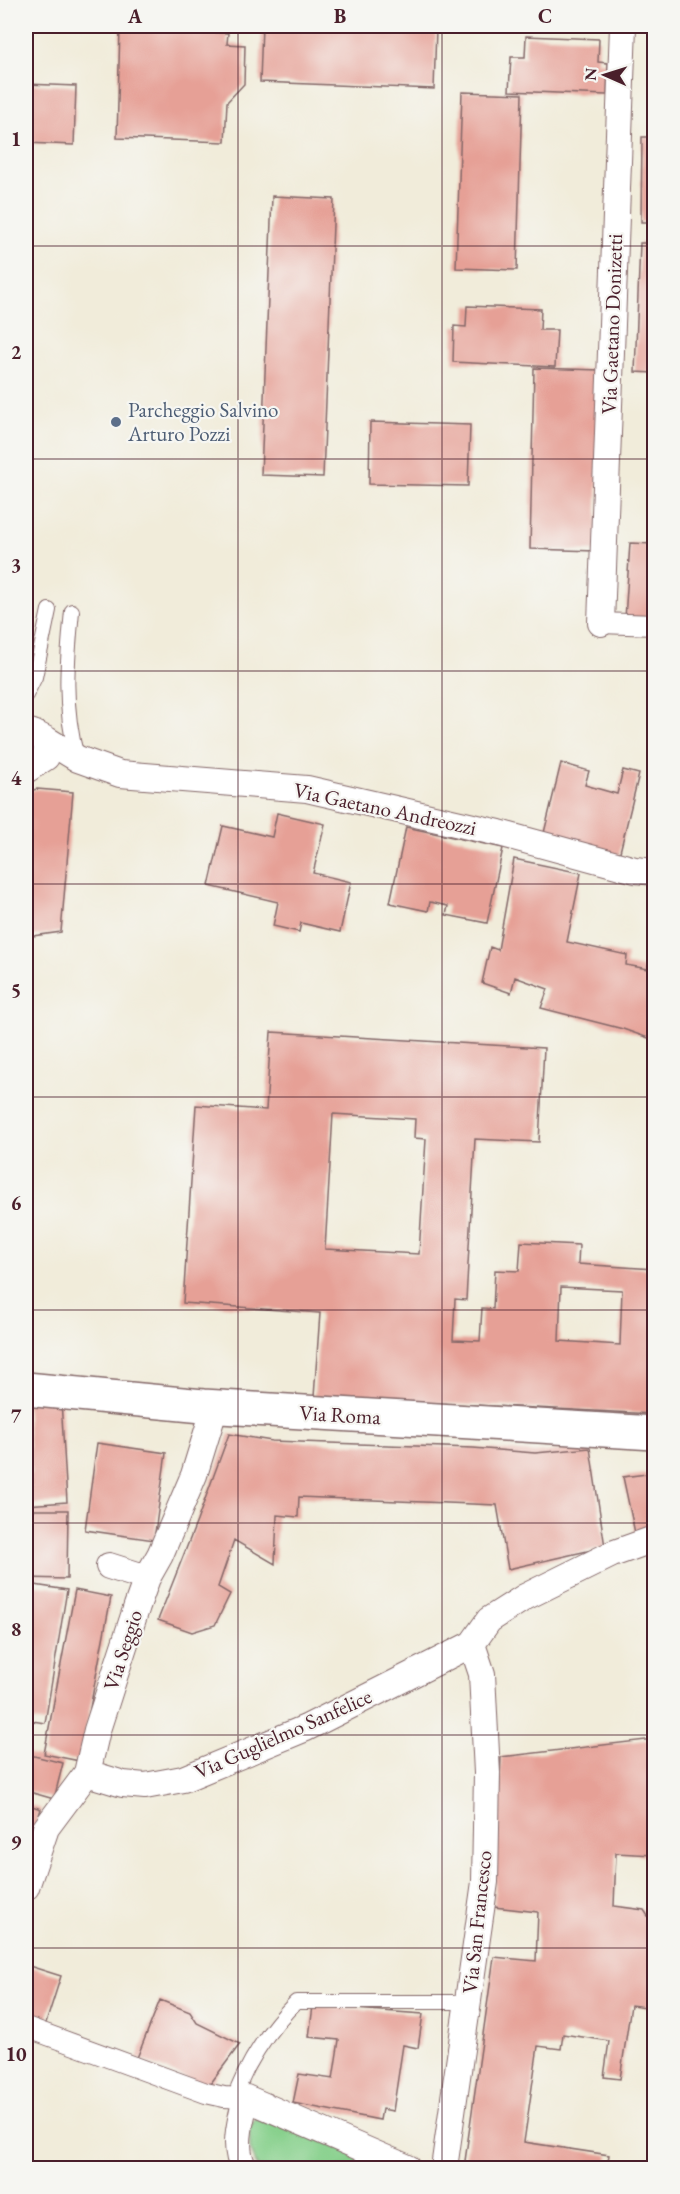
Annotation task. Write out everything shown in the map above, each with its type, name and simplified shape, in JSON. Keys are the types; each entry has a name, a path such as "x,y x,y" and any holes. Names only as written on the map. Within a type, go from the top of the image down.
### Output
{"street":[{"name":"Via Gaetano Donizetti","path":"601,623 623,26"},
{"path":"601,623 654,625"},
{"path":"26,770 46,757 36,736"},
{"name":"Via Gaetano Andreozzi","path":"36,736 78,759 120,774 307,789 499,833 636,870 654,872"},
{"name":"Via Roma","path":"26,1389 214,1407 654,1433"},
{"name":"Via Seggio","path":"26,1887 46,1828 87,1773 97,1730 147,1578 160,1555 194,1475 214,1407"},
{"name":"Via Guglielmo Sanfelice","path":"87,1773 123,1784 145,1786 183,1779 306,1728 472,1644 489,1620 525,1597 612,1554 654,1539"},
{"path":"109,1566 147,1578"},
{"name":"Via San Francesco","path":"444,2169 485,1882 487,1773 482,1674 472,1644"},
{"path":"26,2027 206,2093 224,2097 246,2097 408,2169"},
{"path":"244,2169 239,2160 238,2145 240,2122 246,2097"}],"lane":[{"path":"26,695 35,677 49,610"},
{"path":"72,611 66,688 70,730 78,759"},
{"path":"246,2097 238,2088 243,2076 279,2020 297,2002 469,2002"}],"green space":[{"path":"259,2116 391,2168 258,2168 250,2149 249,2126"}],"building":[{"path":"262,26 436,29 434,89 260,82"},
{"path":"120,28 228,33 227,44 245,45 244,84 227,102 225,142 117,138"},
{"path":"526,36 599,39 598,62 608,63 607,95 509,91 511,57 525,57"},
{"path":"26,84 76,86 74,145 26,143"},
{"path":"462,92 522,94 517,270 456,268"},
{"path":"642,137 654,137 654,222 641,222"},
{"path":"272,196 334,199 323,477 261,475"},
{"path":"640,243 654,243 654,373 635,372"},
{"path":"467,306 541,309 540,330 557,330 555,367 453,362 454,326 466,327"},
{"path":"534,368 600,370 596,551 530,549"},
{"path":"370,422 470,425 468,486 369,484"},
{"path":"630,543 654,544 654,620 625,619"},
{"path":"561,763 589,771 585,785 617,794 623,770 639,774 619,856 543,837"},
{"path":"37,789 73,792 61,932 26,937 26,792"},
{"path":"277,813 325,824 313,873 351,882 340,932 301,923 299,932 273,926 278,902 209,886 223,826 272,837"},
{"path":"406,827 503,848 487,923 446,915 448,906 430,902 428,911 390,903"},
{"path":"514,859 581,873 567,942 627,955 626,965 648,969 648,965 654,967 654,1040 623,1029 541,1008 548,989 515,977 511,993 482,983 490,947 498,950"},
{"path":"271,1032 544,1048 539,1142 475,1139 466,1300 455,1299 453,1340 480,1341 482,1308 493,1309 495,1270 519,1271 521,1242 579,1245 578,1264 654,1269 654,1414 314,1397 320,1313 183,1303 196,1105 266,1110","holes":["333,1114 415,1119 414,1138 426,1139 419,1254 325,1249","561,1287 622,1290 620,1345 559,1341"]},
{"path":"61,1400 67,1502 26,1505 26,1475 31,1474 26,1402"},
{"path":"229,1434 272,1441 473,1448 535,1453 590,1448 605,1547 508,1569 497,1505 299,1497 298,1517 277,1515 275,1564 234,1540 218,1587 230,1594 215,1625 192,1632 158,1620"},
{"path":"97,1443 166,1453 154,1540 85,1530"},
{"path":"654,1473 654,1529 635,1533 623,1477"},
{"path":"26,1510 68,1510 67,1579 26,1578"},
{"path":"28,1584 67,1590 45,1723 26,1720 26,1596"},
{"path":"75,1590 111,1597 80,1761 44,1754"},
{"path":"654,1739 654,1855 616,1853 614,1906 644,1910 654,1925 654,2008 631,2005 620,2079 604,2077 609,2041 563,2034 561,2049 538,2046 524,2142 609,2155 607,2168 464,2168 494,1957 536,1961 538,1912 494,1907 501,1757"},
{"path":"26,1754 63,1763 54,1799 26,1791"},
{"path":"26,1804 41,1809 26,1855"},
{"path":"26,1965 61,1976 45,2026 26,2020"},
{"path":"160,2000 190,2012 197,2023 240,2044 208,2087 137,2058"},
{"path":"313,2006 423,2014 418,2048 403,2045 393,2111 382,2109 380,2120 293,2103 299,2074 333,2079 339,2040 309,2037"}],"place":[{"name":"Parcheggio Salvino Arturo Pozzi","path":"116,422"}]}
